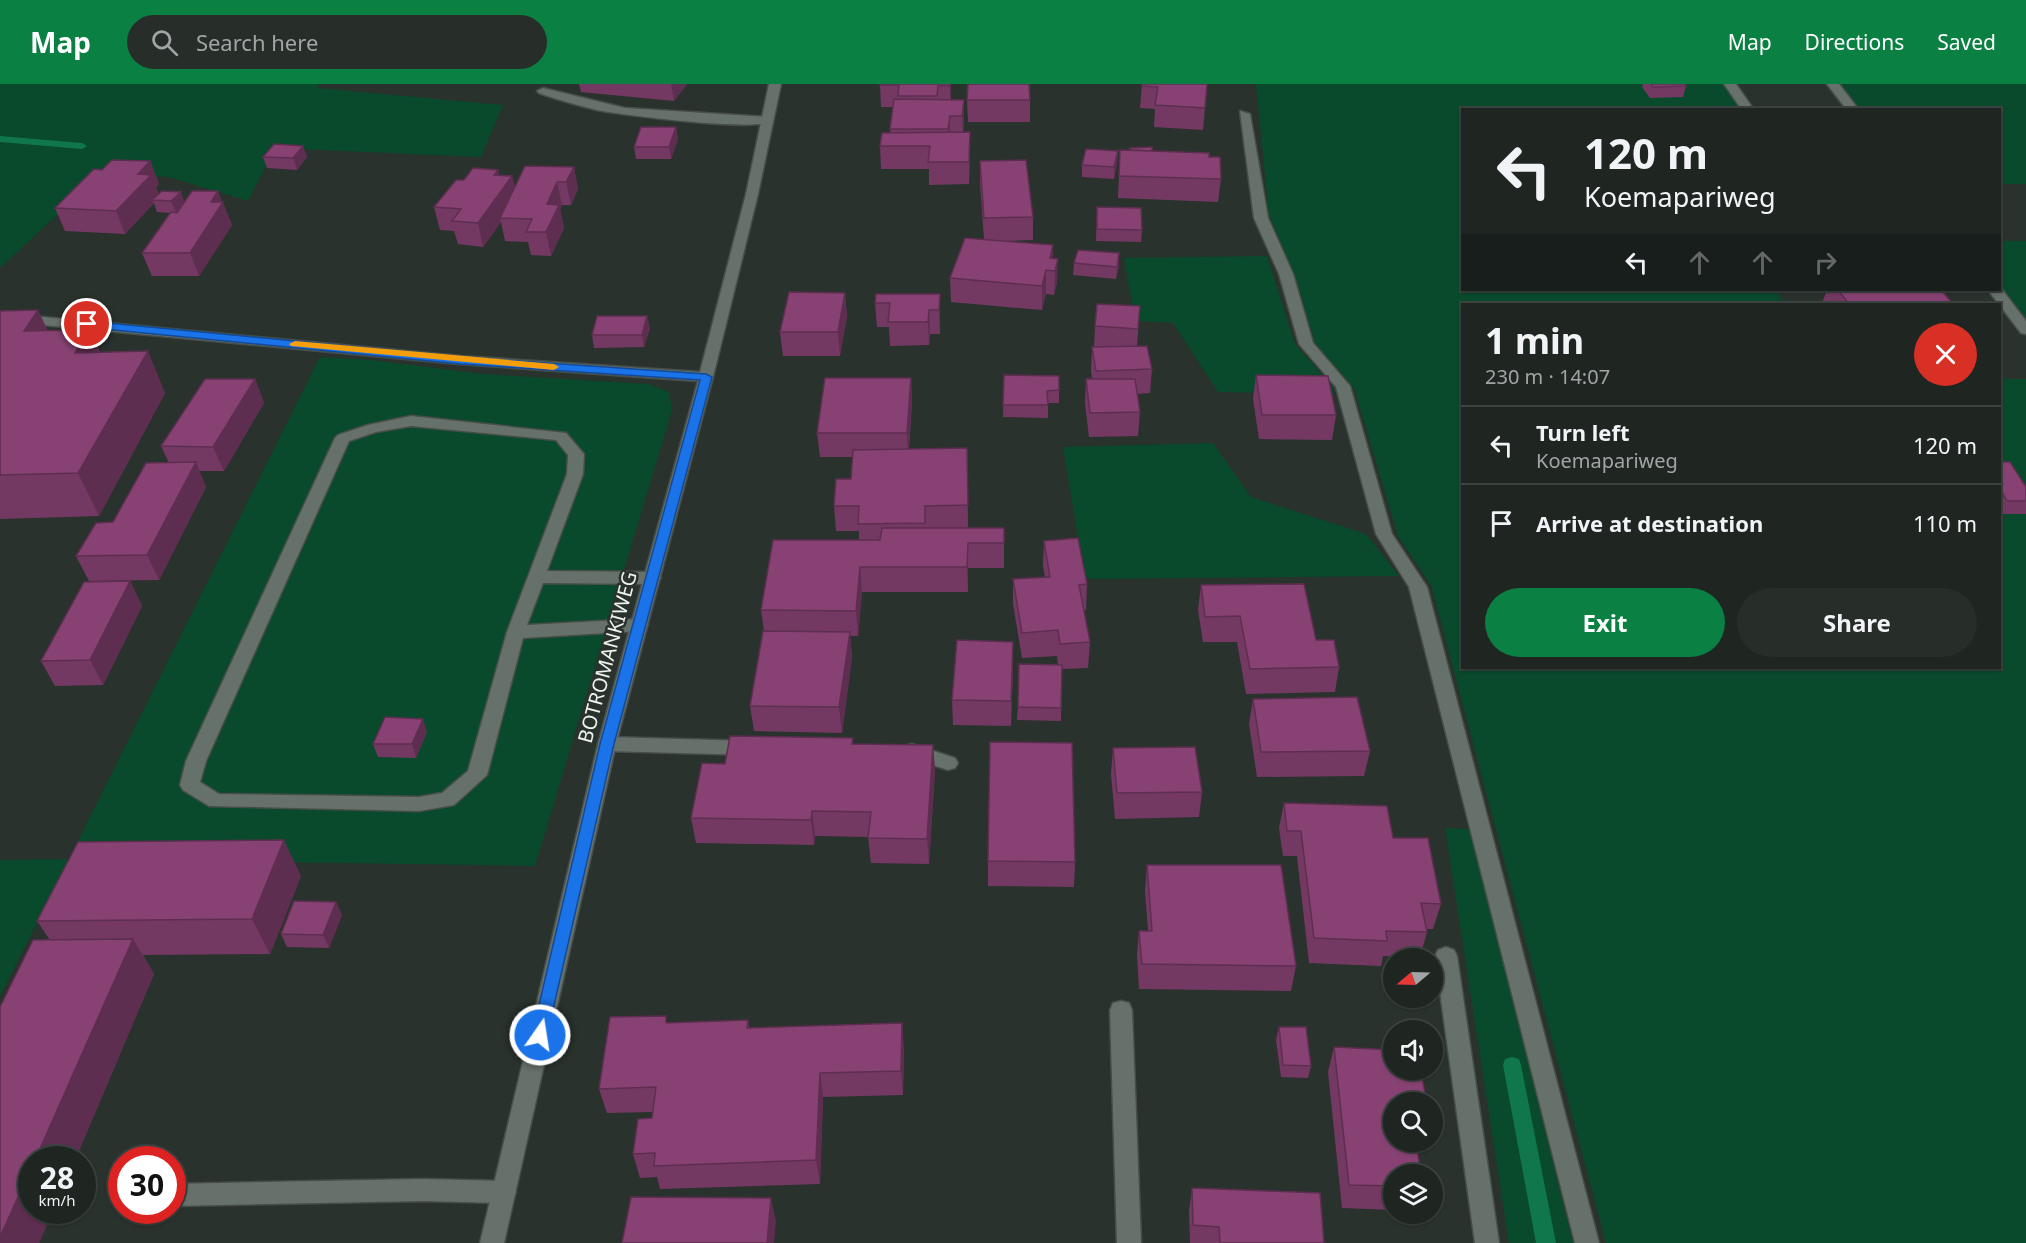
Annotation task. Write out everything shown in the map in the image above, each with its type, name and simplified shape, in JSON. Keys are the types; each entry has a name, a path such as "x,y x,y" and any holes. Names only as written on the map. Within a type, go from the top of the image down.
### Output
{"street":[{"name":"BOTROMANKIWEG","path":"492,1243 607,744 706,377 752,194 775,84"},
{"path":"1730,84 1747,108"},
{"path":"1833,84 1851,108"},
{"path":"543,91 585,104 636,113 766,121"},
{"path":"1244,114 1261,218 1286,274 1306,344 1343,386 1384,534 1418,587 1587,1243"},
{"path":"1996,291 2026,330"},
{"path":"0,317 460,360 706,377"},
{"path":"411,421 561,436 576,454 575,474 516,632 477,775 447,800 419,804 216,801 190,785 196,760 343,438 373,428 411,421"},
{"path":"537,577 652,578"},
{"path":"516,632 639,625"},
{"path":"607,744 773,748"},
{"path":"891,750 915,751 948,763"},
{"path":"1446,956 1487,1243"},
{"path":"1121,1010 1129,1243"},
{"path":"186,1195 423,1190 504,1192"}],"green space":[{"path":"0,84 320,84 317,88 503,105 481,157 275,148 248,201 169,177 101,174 0,268"},
{"path":"1256,84 1723,84 1741,108 1461,108 1461,291 1776,291 1783,303 1461,303 1461,669 2001,669 2001,379 2026,379 2026,1243 1606,1243 1431,585 1398,536 1354,388 1315,343 1295,275 1269,215"},
{"path":"1838,84 2026,84 2026,184 2001,184 2001,108 1858,108"},
{"path":"2001,241 2026,241 2026,318 2001,286"},
{"path":"1267,256 1295,344 1333,387 1334,394 1218,392 1173,323 1135,321 1124,258"},
{"path":"320,357 371,360 483,374 648,384 669,392 672,410 535,866 69,859"},
{"path":"1213,443 1251,497 1366,534 1399,576 1085,579 1063,447"},
{"path":"1445,828 1470,829 1573,1243 1509,1243"},
{"path":"69,859 0,996 0,860"}],"building":[{"path":"880,84 950,84 950,86 938,86 937,96 898,96 899,85"},
{"path":"968,84 1029,84 1030,100 967,100"},
{"path":"1142,84 1207,84 1205,108 1155,105 1158,87 1142,86"},
{"path":"1651,84 1684,84 1686,86 1653,87"},
{"path":"894,99 964,100 962,116 950,116 948,129 890,129"},
{"path":"641,127 676,127 669,147 634,147"},
{"path":"970,132 969,162 928,162 930,146 880,146 882,133"},
{"path":"274,144 303,146 293,158 263,157"},
{"path":"1152,147 1152,151 1131,150 1130,148"},
{"path":"1086,149 1118,151 1114,167 1082,165"},
{"path":"1120,150 1209,153 1209,157 1220,157 1221,179 1119,176"},
{"path":"112,160 150,161 138,174 151,175 116,211 55,208 94,169 102,170"},
{"path":"1026,160 1033,217 984,218 980,161"},
{"path":"525,166 574,167 566,182 557,182 547,204 559,205 546,232 526,232 532,219 500,218"},
{"path":"473,168 498,170 494,175 512,176 478,223 452,221 461,209 434,207 456,180 464,180"},
{"path":"162,191 181,192 171,201 152,200"},
{"path":"192,191 218,191 211,202 223,202 190,253 142,253 171,212 177,213"},
{"path":"1097,207 1141,208 1142,230 1097,229"},
{"path":"965,238 1053,245 1050,258 1058,259 1055,271 1046,270 1042,286 950,278"},
{"path":"1078,250 1119,253 1117,267 1074,263"},
{"path":"1839,291 1942,291 1952,303 1848,303"},
{"path":"789,292 845,293 838,332 780,332"},
{"path":"876,294 940,294 939,310 929,310 928,322 888,322 890,303 875,303"},
{"path":"1097,304 1140,306 1138,329 1095,326"},
{"path":"38,310 24,331 89,330 75,353 148,351 78,473 0,475 0,311"},
{"path":"597,316 647,316 642,335 592,335"},
{"path":"1147,346 1152,369 1096,371 1092,347"},
{"path":"1004,375 1059,376 1059,390 1047,391 1048,405 1003,405"},
{"path":"1256,375 1328,376 1336,415 1262,415"},
{"path":"825,378 911,378 907,433 817,433"},
{"path":"205,379 255,379 213,447 161,446"},
{"path":"1086,379 1135,379 1140,412 1090,413"},
{"path":"967,448 968,505 925,506 925,523 858,524 859,506 834,506 836,479 851,479 853,450"},
{"path":"196,462 147,555 76,556 96,523 113,522 146,463"},
{"path":"2001,462 2010,462 2026,487 2026,501 2007,501 2001,491"},
{"path":"882,528 1004,528 1004,543 968,543 967,567 860,567 856,611 761,610 773,540 880,540"},
{"path":"1078,538 1087,584 1079,585 1090,642 1060,644 1058,630 1022,633 1013,579 1050,577 1044,541"},
{"path":"130,581 90,660 41,661 84,582"},
{"path":"1304,584 1316,640 1334,640 1339,667 1250,669 1240,616 1205,617 1201,585"},
{"path":"763,631 850,632 839,707 750,706"},
{"path":"957,640 1013,642 1011,701 952,700"},
{"path":"1019,664 1062,665 1061,708 1018,707"},
{"path":"1357,697 1370,751 1261,752 1253,699"},
{"path":"385,717 423,719 412,744 373,744"},
{"path":"730,736 853,738 852,744 933,745 927,839 868,838 871,812 812,811 811,820 691,818 702,763 725,764"},
{"path":"990,742 1072,743 1075,862 988,861"},
{"path":"1195,747 1202,792 1117,793 1113,748"},
{"path":"1284,803 1387,806 1393,838 1428,838 1441,904 1421,903 1427,932 1386,931 1387,941 1314,938 1301,831 1287,831"},
{"path":"284,840 252,919 37,921 78,842"},
{"path":"1147,865 1281,865 1296,966 1142,964 1139,931 1152,931"},
{"path":"294,901 336,902 323,935 281,934"},
{"path":"133,939 41,1146 18,1146 18,1197 0,1237 0,1007 33,940"},
{"path":"666,1016 666,1023 748,1020 747,1028 902,1023 901,1071 820,1073 816,1160 654,1166 655,1153 633,1154 638,1119 652,1118 656,1087 599,1089 610,1017"},
{"path":"1279,1027 1306,1027 1311,1066 1283,1065"},
{"path":"1334,1047 1383,1049 1383,1080 1423,1080 1425,1092 1383,1092 1383,1152 1418,1152 1419,1164 1383,1164 1383,1186 1349,1185"},
{"path":"1192,1188 1320,1193 1324,1243 1220,1243 1219,1227 1193,1225"},
{"path":"631,1197 771,1198 767,1243 622,1243"}],"waterway":[{"path":"0,139 82,146"},
{"path":"1512,1065 1546,1243"}],"slow traffic":[{"path":"295,344 554,367"}],"route":[{"path":"87,324 460,360 706,377 607,744 540,1035"}]}
